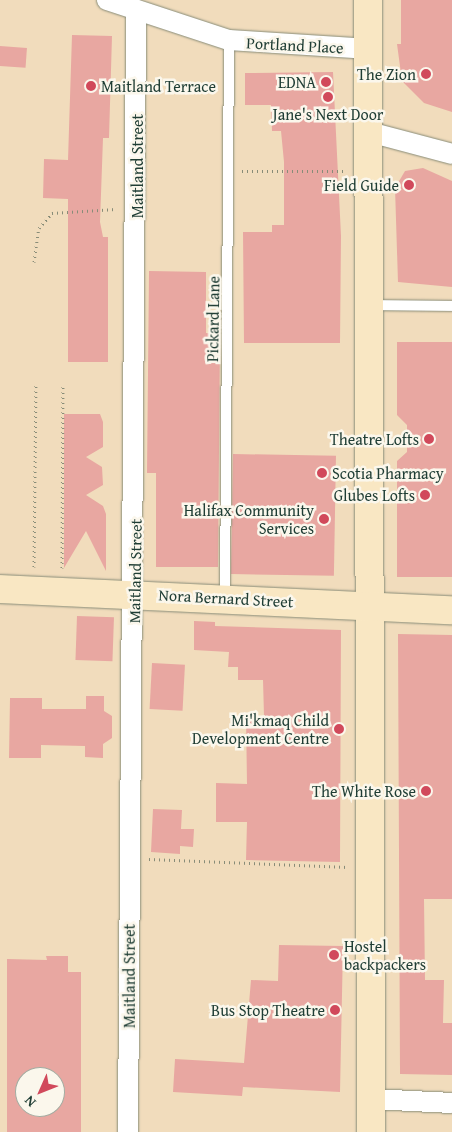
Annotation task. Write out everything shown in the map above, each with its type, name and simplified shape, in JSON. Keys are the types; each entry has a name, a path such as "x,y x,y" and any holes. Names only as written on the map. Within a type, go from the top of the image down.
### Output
{"main road":[{"path":"368,0 372,305 371,1132"},
{"name":"Nora Bernard Street","path":"0,588 452,610"}],"street":[{"name":"Portland Place","path":"107,0 230,40 370,49"},
{"name":"Maitland Street","path":"128,1132 130,858 135,594 136,10"},
{"path":"369,132 452,154"},
{"path":"371,1099 452,1103"}],"lane":[{"name":"Pickard Lane","path":"225,598 230,40"},
{"path":"372,305 452,306"}],"path":[{"path":"230,171 349,171"},
{"path":"34,262 39,228 52,213 64,209 137,209"},
{"path":"34,568 36,384"},
{"path":"62,569 63,384"},
{"path":"130,858 351,868"}],"building":[{"path":"401,0 452,0 452,112 424,103 402,81 397,44 401,44"},
{"path":"72,35 112,36 109,138 103,138 100,222 103,237 108,237 108,362 68,362 68,199 43,198 44,159 68,160"},
{"path":"0,46 27,48 26,68 0,66"},
{"path":"333,72 341,236 340,343 244,343 243,232 272,232 272,225 284,225 284,162 281,131 272,131 271,105 245,105 245,73"},
{"path":"423,168 452,181 452,287 398,282 395,188 405,171"},
{"path":"149,271 206,272 206,333 220,334 218,567 156,567 156,473 147,473"},
{"path":"397,342 452,342 452,577 397,577 397,461 407,452 407,425 397,415"},
{"path":"64,414 100,414 103,422 103,447 86,457 102,467 103,485 86,495 103,506 106,514 106,571 86,531 64,568"},
{"path":"233,454 336,456 334,576 231,574"},
{"path":"77,616 114,617 112,661 75,660"},
{"path":"194,621 215,622 215,626 341,630 340,862 246,860 247,822 216,822 216,783 247,784 246,716 264,716 263,680 238,680 238,667 228,667 229,652 194,650"},
{"path":"398,634 452,635 452,899 424,899 425,980 444,980 443,1023 452,1023 452,1075 400,1074"},
{"path":"152,663 185,665 183,711 150,709"},
{"path":"86,696 104,696 104,711 112,716 112,738 103,744 103,758 85,757 85,746 41,745 41,758 9,758 10,698 42,698 42,709 86,709"},
{"path":"153,809 182,810 181,829 194,829 193,847 180,846 180,854 151,852"},
{"path":"279,945 343,946 340,1092 243,1087 242,1096 173,1092 175,1059 244,1063 251,980 278,981"},
{"path":"46,956 68,956 68,972 81,972 81,1132 7,1132 7,959 47,960"}],"place":[{"name":"The Zion","path":"426,74"},
{"name":"EDNA","path":"326,82"},
{"name":"Maitland Terrace","path":"91,86"},
{"name":"Jane's Next Door","path":"328,97"},
{"name":"Field Guide","path":"409,185"},
{"name":"Theatre Lofts","path":"429,439"},
{"name":"Scotia Pharmacy","path":"322,473"},
{"name":"Glubes Lofts","path":"425,495"},
{"name":"Halifax Community Services","path":"324,519"},
{"name":"Mi'kmaq Child Development Centre","path":"339,729"},
{"name":"The White Rose","path":"426,791"},
{"name":"Hostel backpackers","path":"334,955"},
{"name":"Bus Stop Theatre","path":"335,1010"}]}
